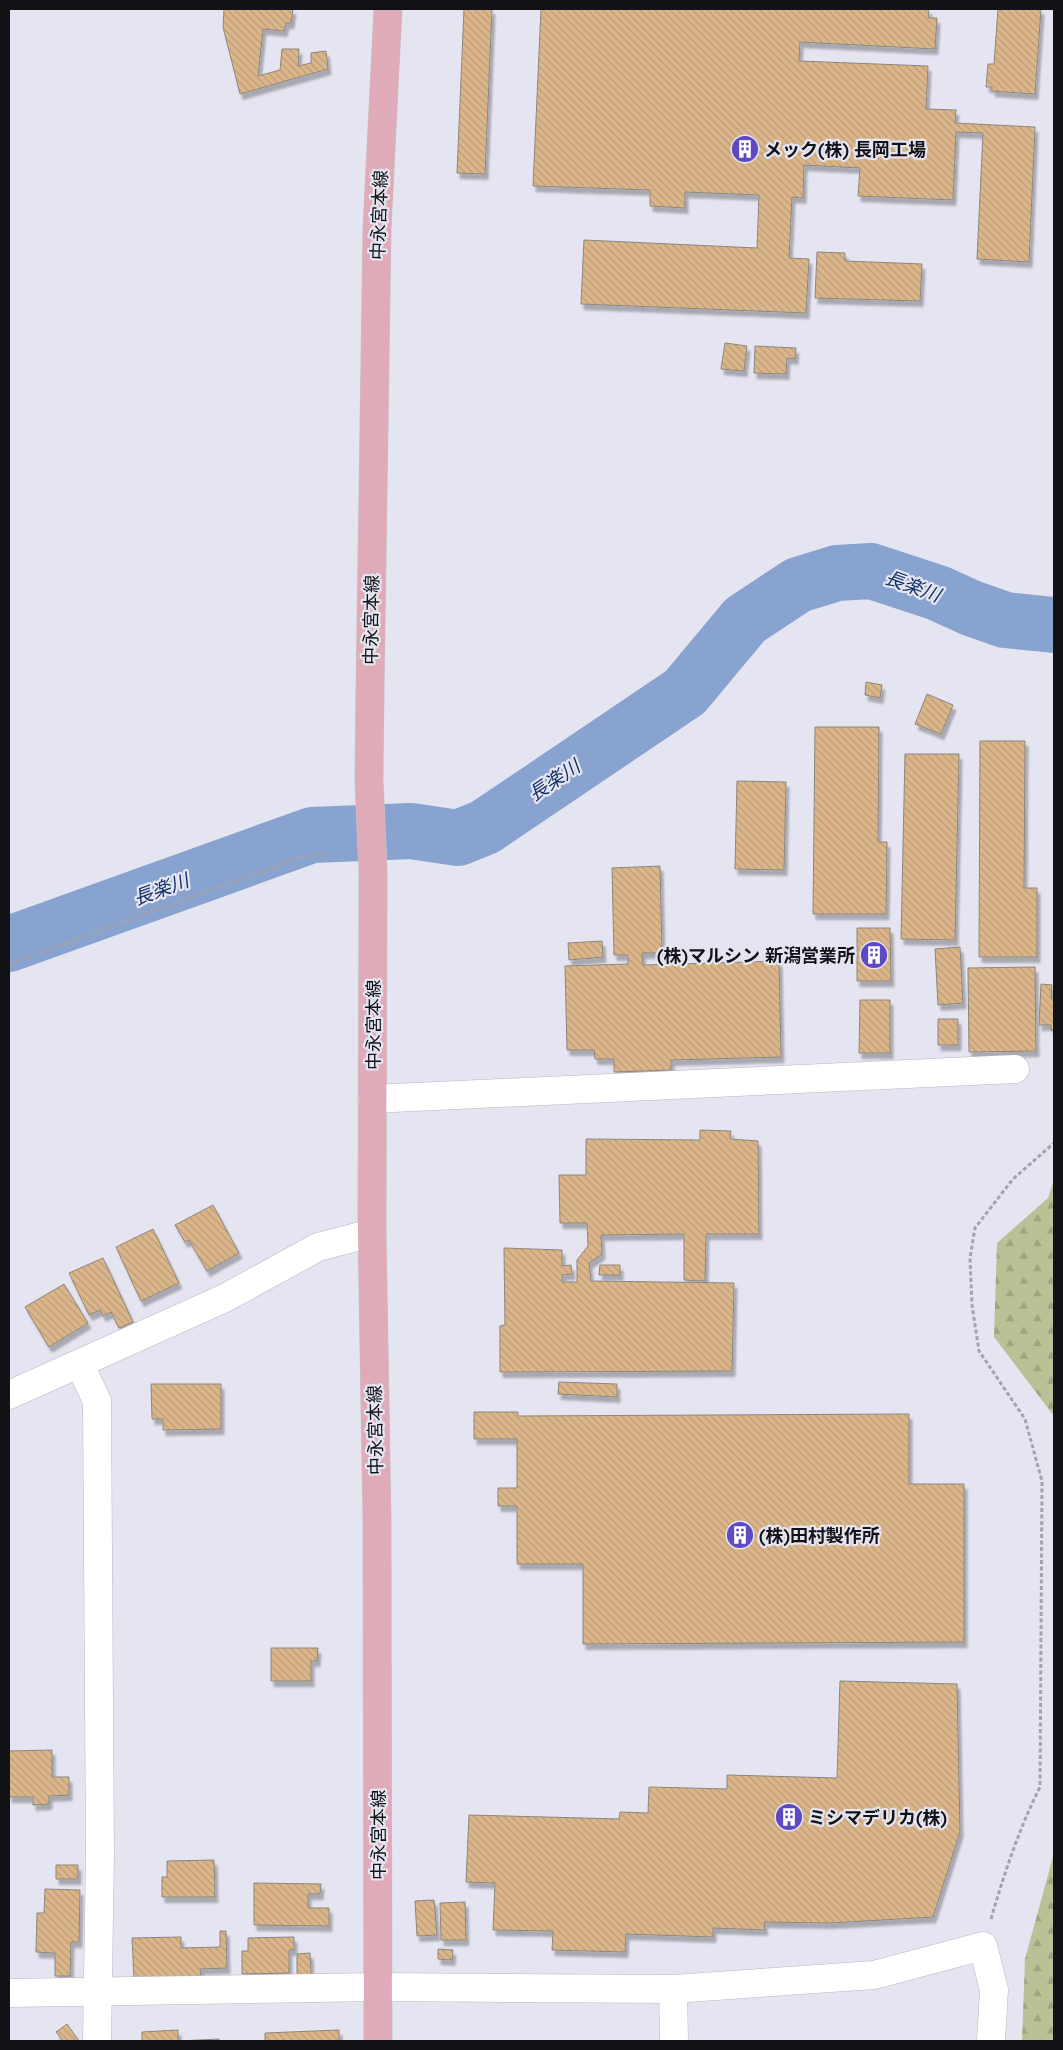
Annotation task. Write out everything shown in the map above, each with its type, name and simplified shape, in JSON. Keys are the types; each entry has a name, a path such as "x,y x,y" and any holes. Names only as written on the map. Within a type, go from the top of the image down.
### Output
{"main road":[{"name":"中永宮本線","path":"378,2041 377,1520 372,1233 373,871 369,780 377,228 388,9"}],"street":[{"path":"372,1099 1015,1069"},
{"path":"9,1395 80,1365 225,1298 318,1247 372,1233"},
{"path":"80,1365 97,1401 100,1854 96,2041"},
{"path":"9,1993 378,1987 673,1989 874,1975 983,1946 994,1990 991,2041"},
{"path":"673,1989 674,2041"}],"path":[{"path":"9,964 301,857 329,854"},
{"path":"983,1946 1000,1888 1025,1818 1040,1787 1042,1481 1025,1418 980,1351 972,1305 970,1258 974,1228 1013,1179 1054,1143"}],"green space":[{"path":"1054,1180 1054,1416 994,1337 997,1243 1048,1198"},
{"path":"1054,1853 1054,2041 1022,2041 1025,1959"}],"building":[{"path":"224,9 293,9 291,23 286,23 284,31 263,29 258,76 280,70 282,49 299,49 298,66 311,63 311,53 326,51 328,69 240,94 223,27"},
{"path":"464,9 492,9 485,174 457,173"},
{"name":"メック(株) 長岡工場","path":"541,9 929,9 928,18 937,18 935,49 800,42 799,61 928,66 926,109 956,110 955,123 1035,127 1029,262 977,259 983,133 956,132 953,200 858,196 860,168 804,165 803,198 792,197 789,258 809,259 806,313 581,304 584,240 757,248 759,195 685,192 685,208 650,206 650,190 533,186"},
{"path":"998,9 1041,9 1035,94 992,91 992,87 986,87 988,64 994,64"},
{"path":"817,252 845,253 845,261 922,264 920,301 815,298"},
{"path":"725,343 747,346 744,371 721,369"},
{"path":"755,346 796,348 795,359 787,358 786,374 754,373"},
{"path":"866,682 882,685 880,698 865,695"},
{"path":"927,694 953,705 941,734 915,724"},
{"path":"815,727 879,727 878,842 887,842 886,914 813,914"},
{"path":"980,741 1025,741 1024,888 1037,888 1037,957 979,957"},
{"path":"905,754 959,754 955,940 901,939"},
{"path":"737,781 786,782 784,870 735,869"},
{"path":"660,866 662,953 642,953 643,965 779,961 781,1057 671,1060 671,1070 614,1072 614,1059 595,1059 594,1050 567,1050 565,966 628,964 628,955 614,955 612,868"},
{"name":"(株)マルシン 新潟営業所","path":"857,928 890,928 891,981 857,981"},
{"path":"602,941 603,957 569,960 568,943"},
{"path":"960,947 963,1003 938,1005 935,949"},
{"path":"1035,967 1036,1051 969,1052 968,968"},
{"path":"1041,984 1052,985 1051,998 1054,998 1054,1031 1051,1030 1051,1025 1039,1025"},
{"path":"860,1000 890,1000 890,1053 859,1053"},
{"path":"938,1019 958,1019 958,1045 938,1045"},
{"path":"700,1130 731,1131 730,1139 758,1141 759,1234 706,1234 705,1281 684,1280 684,1234 601,1235 602,1254 589,1263 591,1281 734,1283 732,1371 500,1372 500,1326 505,1325 504,1248 562,1250 562,1266 571,1265 572,1274 562,1275 562,1282 577,1282 577,1260 588,1246 587,1223 560,1223 559,1175 586,1175 586,1139 700,1140"},
{"path":"213,1205 239,1253 207,1271 189,1240 185,1242 175,1225"},
{"path":"153,1229 179,1283 141,1301 116,1247"},
{"path":"103,1258 133,1322 119,1328 111,1312 103,1316 100,1310 89,1315 69,1273"},
{"path":"600,1265 620,1265 620,1275 599,1275"},
{"path":"64,1284 88,1323 49,1347 25,1307"},
{"path":"559,1382 617,1384 617,1397 558,1394"},
{"path":"151,1384 221,1384 221,1429 163,1430 163,1419 152,1419"},
{"name":"(株)田村製作所","path":"474,1412 518,1412 518,1416 909,1414 909,1484 964,1484 964,1642 583,1644 583,1564 517,1564 517,1506 498,1506 498,1488 517,1488 517,1439 474,1439"},
{"path":"271,1648 318,1648 317,1661 311,1661 311,1681 271,1681"},
{"name":"ミシマデリカ(株)","path":"840,1681 957,1684 960,1832 933,1917 830,1923 764,1922 765,1930 713,1928 713,1937 626,1934 625,1952 552,1950 553,1931 493,1930 495,1883 466,1882 469,1815 619,1819 620,1812 648,1813 649,1787 727,1789 727,1775 837,1778"},
{"path":"52,1750 52,1777 69,1777 69,1795 49,1796 49,1804 33,1805 33,1797 9,1797 9,1751"},
{"path":"214,1860 215,1897 162,1897 162,1877 167,1877 167,1861"},
{"path":"56,1865 78,1865 78,1879 56,1879"},
{"path":"254,1883 321,1884 320,1894 308,1894 308,1908 329,1908 329,1926 254,1925"},
{"path":"45,1889 80,1890 79,1942 71,1942 70,1976 55,1976 55,1953 36,1952 37,1913 44,1913"},
{"path":"434,1900 437,1935 417,1936 415,1901"},
{"path":"465,1902 466,1940 441,1940 440,1903"},
{"path":"220,1931 226,1931 227,1968 200,1969 201,1978 134,1979 132,1938 181,1937 181,1948 220,1947"},
{"path":"294,1937 294,1950 289,1950 289,1973 242,1974 242,1951 248,1951 248,1938"},
{"path":"438,1949 453,1950 452,1960 438,1959"},
{"path":"310,1953 311,1975 297,1976 297,1954"},
{"path":"67,2024 79,2041 63,2041 56,2032"},
{"path":"178,2030 178,2041 142,2041 142,2032"},
{"path":"339,2030 339,2041 265,2041 265,2033"},
{"path":"219,2039 219,2041 178,2041"}],"waterway":[{"name":"長楽川","path":"9,944 312,835 411,831 458,838 485,827 685,692 745,620 798,585 837,573 871,571 938,593 971,608 1005,620 1054,625"}],"place":[{"name":"メック(株) 長岡工場","path":"745,149"},
{"name":"(株)マルシン 新潟営業所","path":"874,955"},
{"name":"(株)田村製作所","path":"740,1535"},
{"name":"ミシマデリカ(株)","path":"789,1817"}]}
